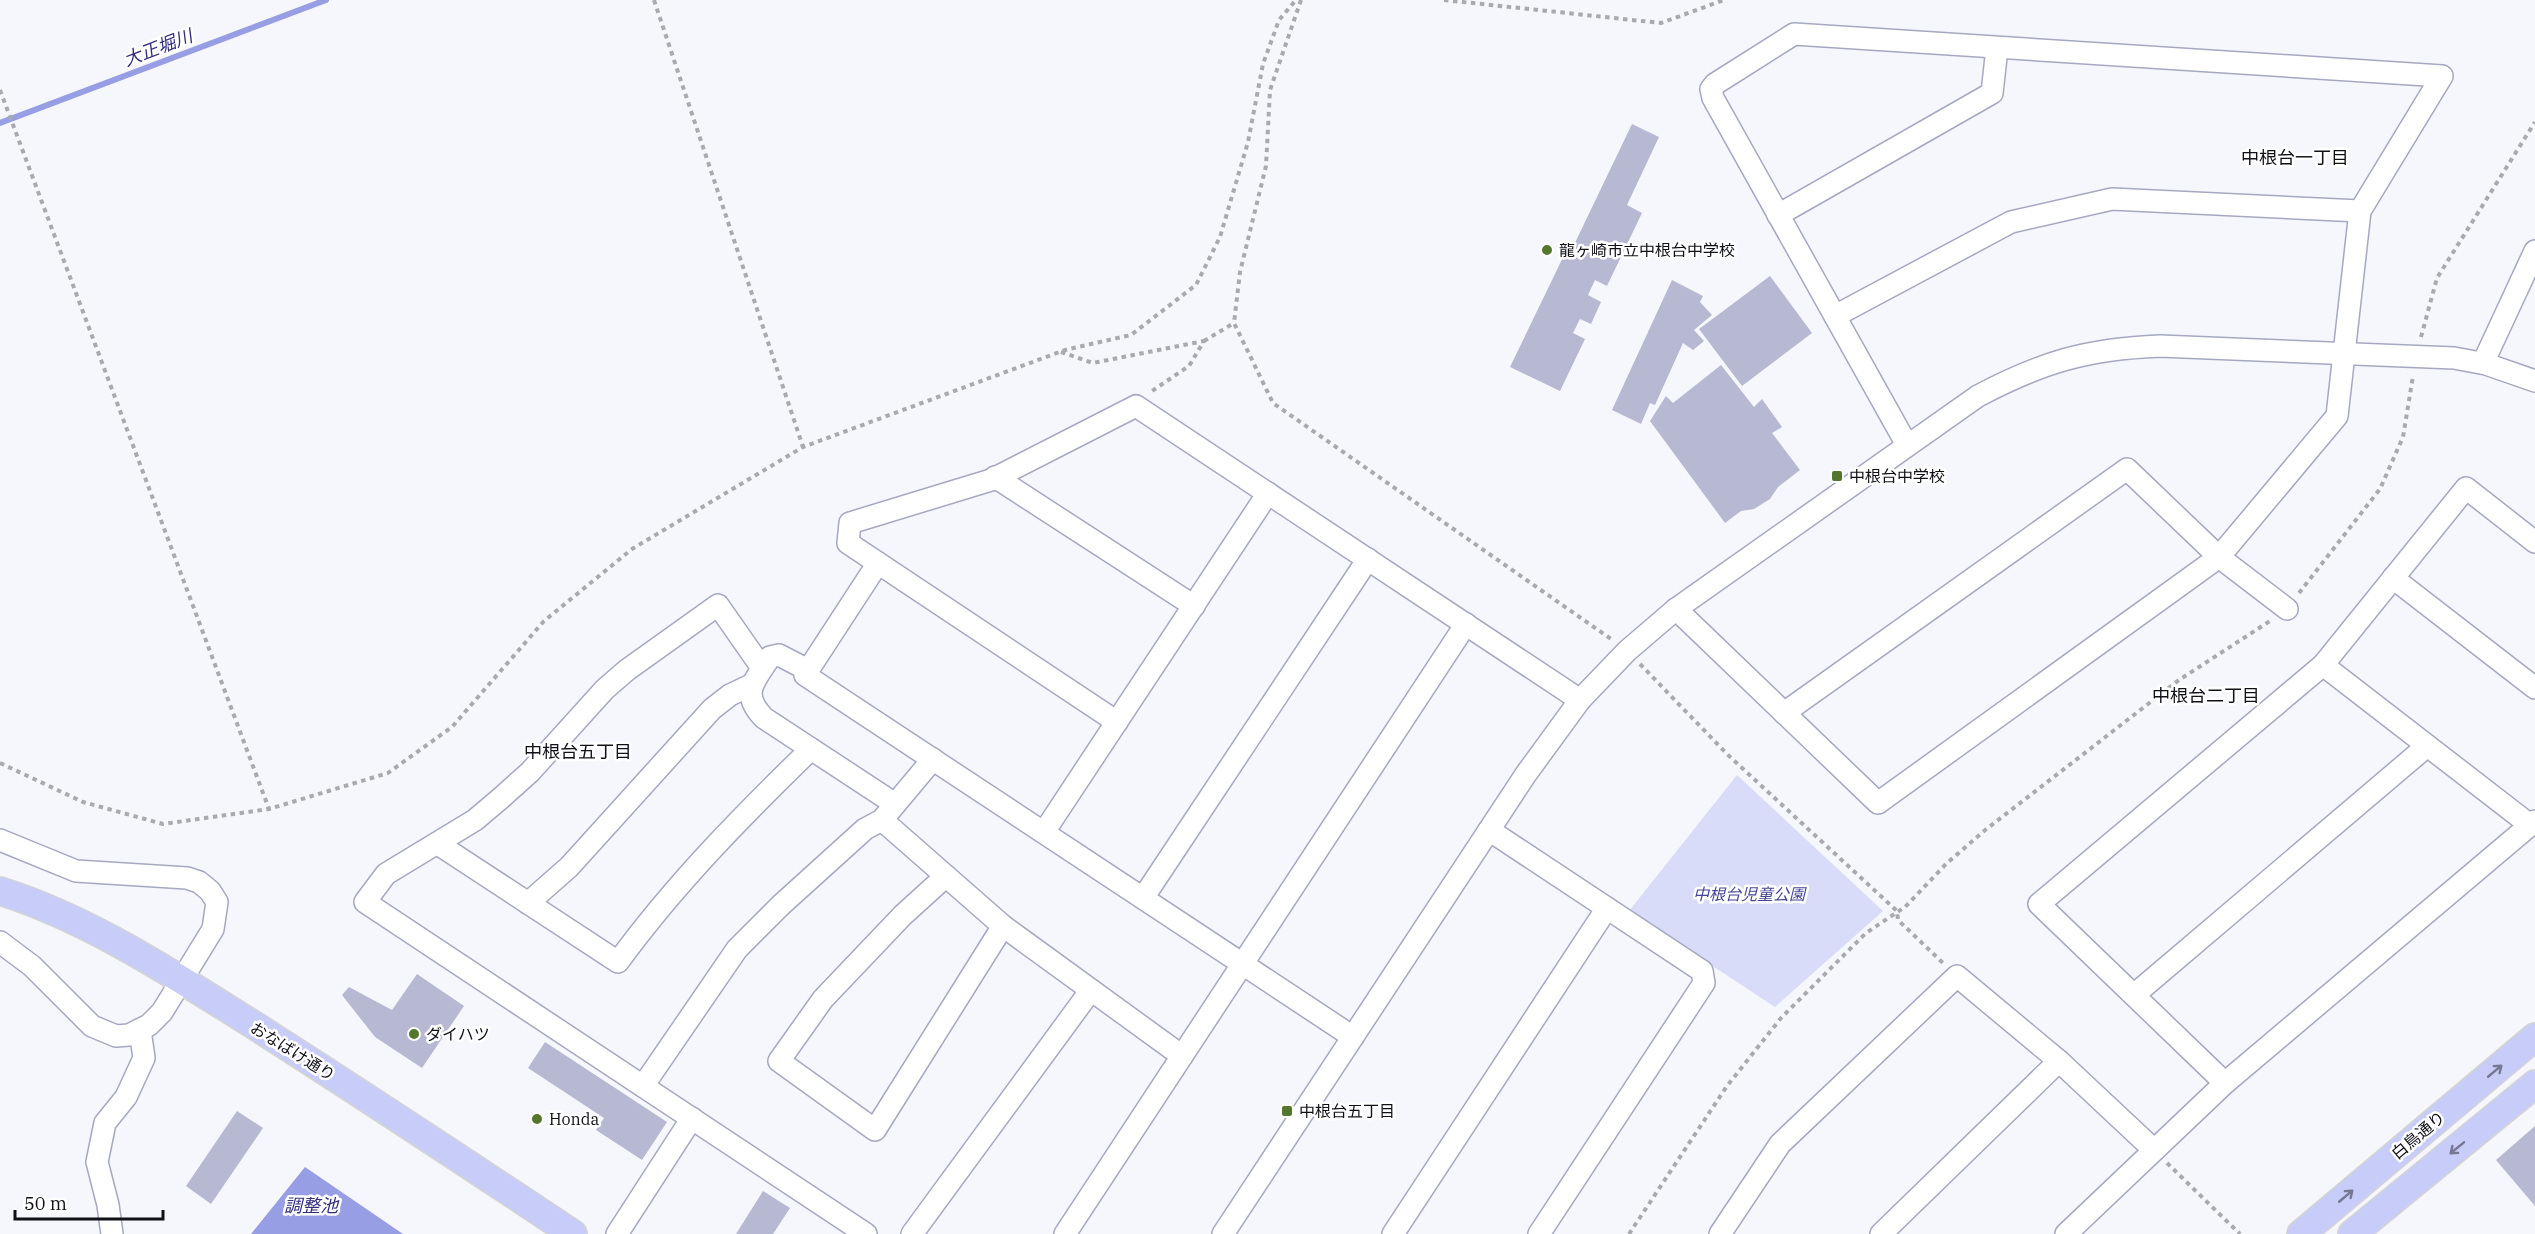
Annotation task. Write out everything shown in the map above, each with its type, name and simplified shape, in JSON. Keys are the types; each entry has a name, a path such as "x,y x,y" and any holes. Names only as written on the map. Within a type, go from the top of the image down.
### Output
{"main road":[{"name":"おなばけ通り","path":"0,891 113,940 183,981 344,1083 573,1234"},
{"name":"白鳥通り","path":"2301,1234 2535,1037"},
{"name":"白鳥通り","path":"2352,1234 2535,1084"}],"street":[{"path":"1676,609 1878,803 2219,557 2337,416 2360,211 2442,76 1794,34 1715,84 1712,89 1713,98 1907,445"},
{"path":"1778,214 1992,93 1997,48"},
{"path":"1835,316 2010,222 2112,199 2360,211"},
{"path":"2482,363 2535,250"},
{"path":"1223,1234 1489,830 1580,700 1627,651 1676,609 1978,396 2047,364 2086,353 2115,348 2160,346 2454,358 2482,363 2535,381"},
{"path":"1117,722 849,543 850,523 995,477 1136,406 1580,700"},
{"path":"1784,713 2127,469 2219,557 2287,609"},
{"path":"995,477 1194,606"},
{"path":"2225,1083 2039,904 2322,665 2466,488 2535,542"},
{"path":"1044,832 1268,493"},
{"path":"1143,897 1368,559"},
{"path":"878,563 805,675 1353,1036"},
{"path":"2393,578 2535,688"},
{"path":"866,1234 365,902 386,874 475,820 530,772 605,689 627,670 718,604 756,677 753,706 764,718 811,749 888,812 946,876 1003,926 1182,1056"},
{"path":"1065,1234 1466,624"},
{"path":"528,903 569,867 712,709 756,677 770,657 779,655 808,670"},
{"path":"2066,1234 2225,1083 2532,823 2322,665"},
{"path":"2134,995 2427,746"},
{"path":"438,844 618,962 652,916 730,828 811,749"},
{"path":"643,1086 737,950 781,905 856,837 888,812 933,759"},
{"path":"1489,830 1702,971 1704,983 1539,1234"},
{"path":"0,840 76,871 187,878 198,882 210,891 217,902 213,929 183,981 162,1012 149,1025 129,1035 116,1036 92,1026 32,966 0,942"},
{"path":"946,876 903,915 823,999 779,1061 875,1130 1003,926"},
{"path":"1393,1234 1607,908"},
{"path":"1720,1234 1780,1144 1957,976 2059,1061 2154,1150"},
{"path":"912,1234 1091,990"},
{"path":"112,1234 108,1205 97,1162 105,1123 126,1097 144,1058 140,1029"},
{"path":"1881,1234 2059,1061"},
{"path":"617,1234 692,1118"}],"path":[{"path":"654,0 803,447"},
{"path":"0,763 83,802 163,824 269,809 388,773 452,727 544,621 632,549 803,447 1060,352 1131,335 1196,285 1220,237 1248,142 1263,64 1279,20 1296,0"},
{"path":"1301,0 1270,90 1266,166 1240,272 1234,323 1273,404 1627,651 1728,755 1897,911 1898,920 1957,976"},
{"path":"1444,0 1661,23 1724,0"},
{"path":"0,90 269,809"},
{"path":"1629,1234 1727,1086 1781,1018 1866,933 1905,907 1946,864 1983,831 2179,680 2287,609 2380,489 2403,437 2416,356 2437,278 2535,122"},
{"path":"1060,352 1093,363 1204,341 1234,323"},
{"path":"1136,406 1139,400 1189,366 1204,341"},
{"path":"2154,1150 2240,1234"}],"green space":[{"name":"中根台児童公園","path":"1737,775 1883,911 1775,1007 1629,911"}],"water":[{"name":"調整池","path":"305,1167 403,1234 251,1234"}],"building":[{"path":"1632,124 1659,137 1627,205 1642,213 1607,286 1595,280 1588,295 1601,302 1591,324 1580,319 1573,333 1585,339 1560,391 1510,367 1568,247 1572,249"},
{"path":"1770,276 1812,333 1742,386 1699,329"},
{"path":"1672,280 1703,296 1700,302 1712,315 1694,330 1704,341 1693,350 1683,343 1655,405 1650,403 1641,424 1612,410"},
{"path":"1721,365 1754,407 1762,399 1782,427 1772,433 1800,470 1778,487 1770,499 1754,509 1741,511 1725,523 1650,421 1666,396 1673,403"},
{"path":"417,974 464,1006 422,1068 375,1037 342,995 349,987 392,1010"},
{"path":"545,1042 667,1122 642,1160 596,1130 604,1118 528,1068"},
{"path":"237,1111 263,1128 211,1204 186,1186"},
{"path":"2535,1126 2535,1206 2496,1160"},
{"path":"763,1191 790,1208 773,1234 736,1234"}],"waterway":[{"name":"大正堀川","path":"0,123 326,0"}],"place":[{"name":"龍ヶ崎市立中根台中学校","path":"1547,250"},
{"name":"中根台中学校","path":"1837,476"},
{"name":"ダイハツ","path":"414,1034"},
{"name":"中根台五丁目","path":"1287,1111"},
{"name":"Honda","path":"537,1119"}],"district":[{"name":"中根台一丁目","path":"2295,158"},
{"name":"中根台二丁目","path":"2206,696"},
{"name":"中根台五丁目","path":"578,752"}]}
